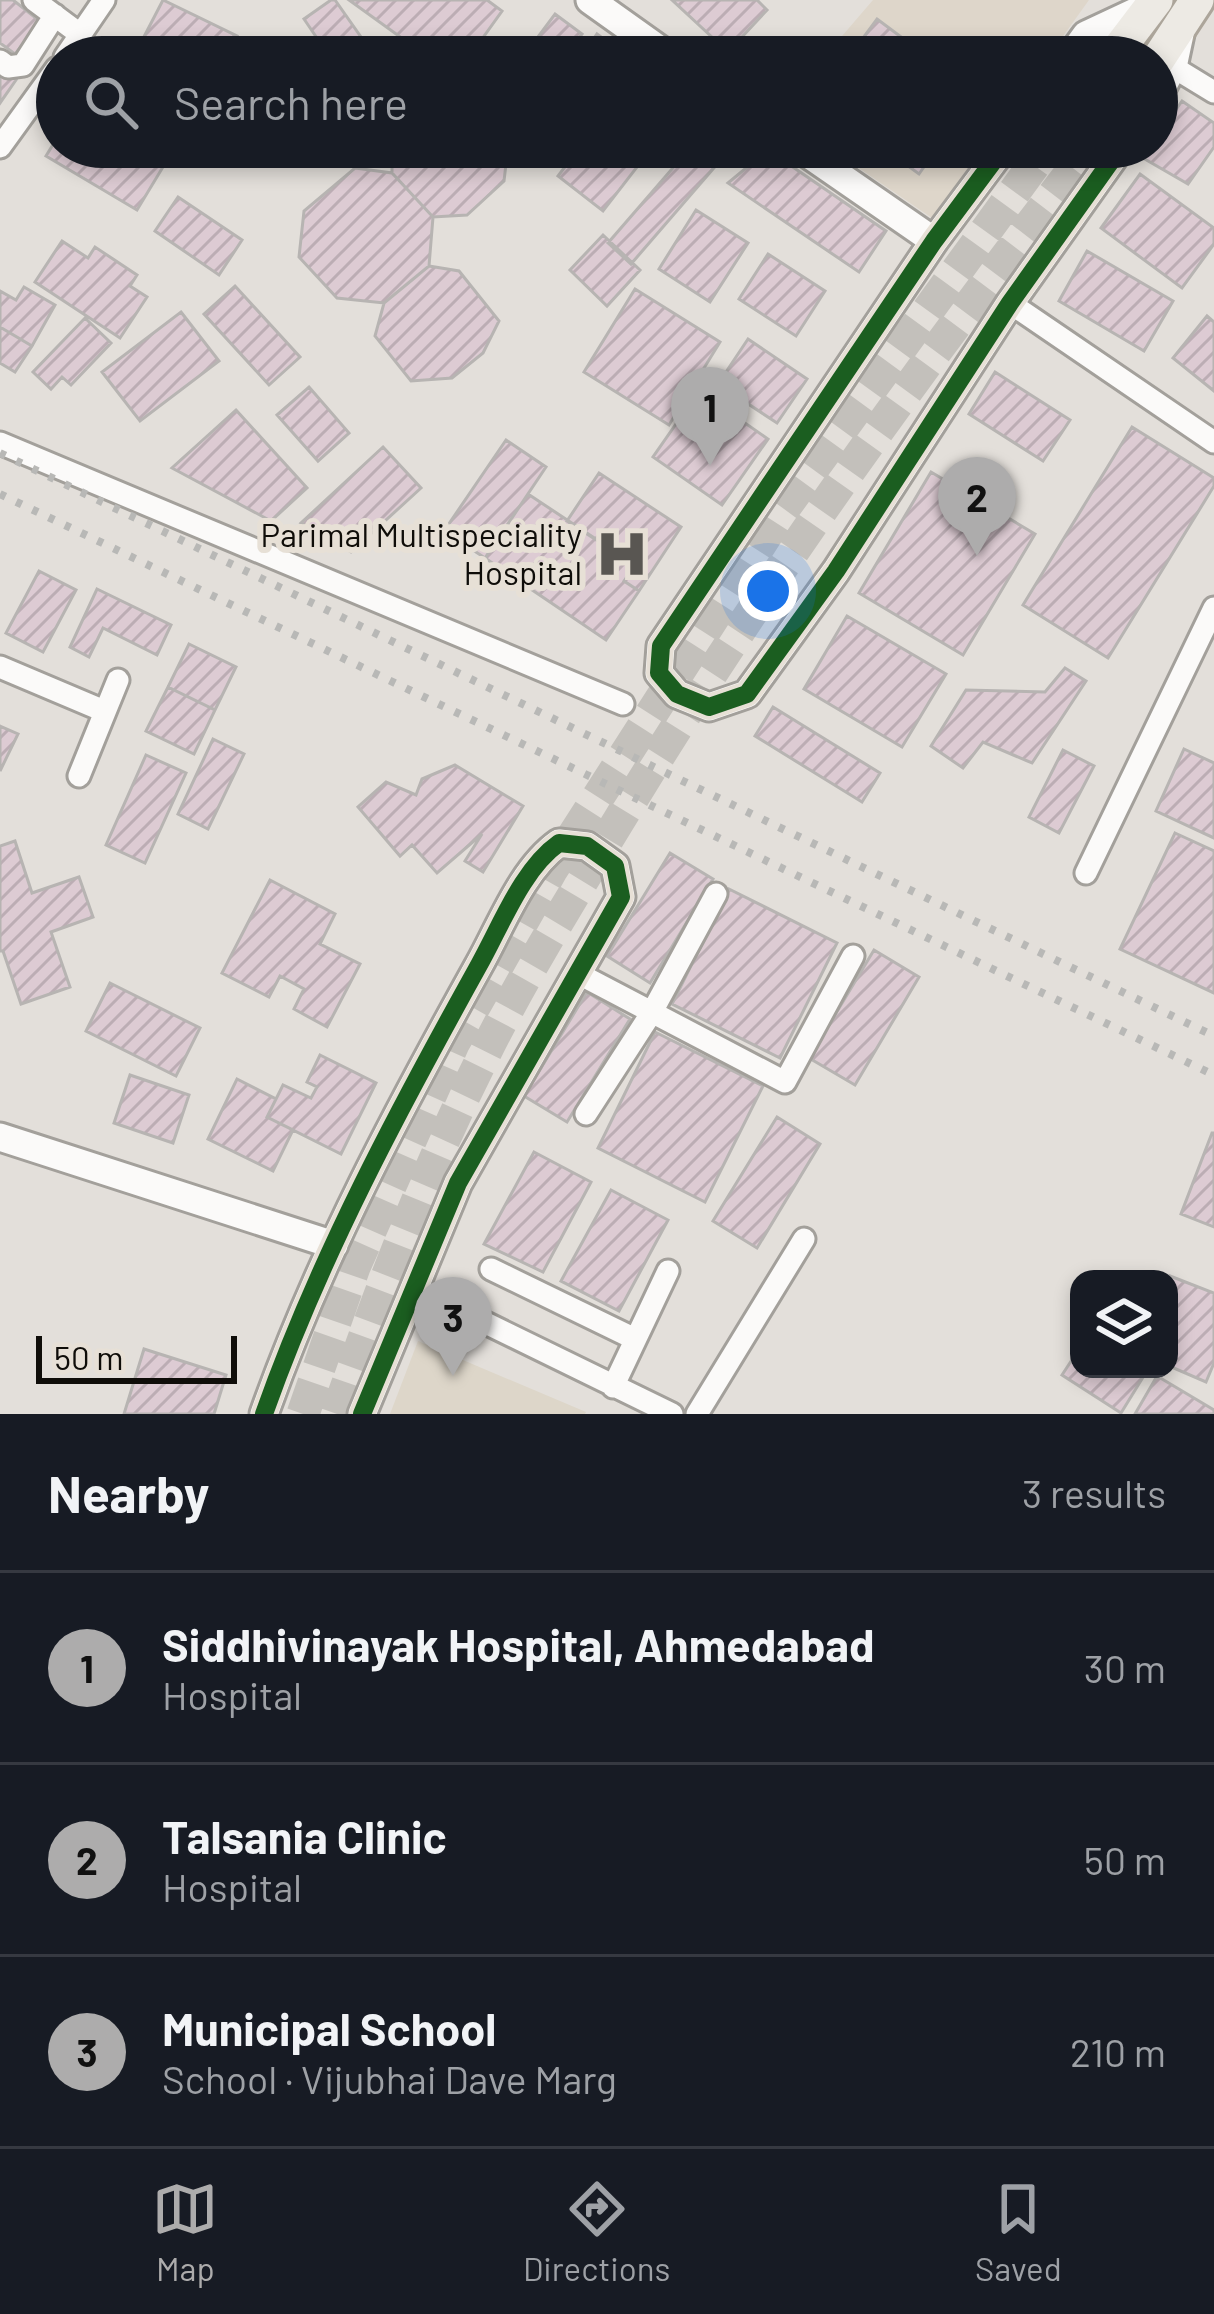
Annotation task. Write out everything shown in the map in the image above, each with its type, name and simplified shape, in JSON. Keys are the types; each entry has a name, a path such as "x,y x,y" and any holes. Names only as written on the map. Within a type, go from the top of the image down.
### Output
{"main road":[{"path":"1129,36 1155,2"}],"street":[{"path":"34,0 81,34 104,0"},
{"path":"590,0 641,36"},
{"path":"1085,36 1155,2"},
{"path":"42,36 55,15"},
{"path":"0,62 8,68 23,65 36,45"},
{"path":"1178,71 1214,92"},
{"path":"0,147 36,97"},
{"path":"828,168 934,241"},
{"path":"988,168 934,241 662,646 658,673 677,694 709,707 747,694 836,571 1010,303 1106,168"},
{"path":"1010,303 1214,442"},
{"path":"0,443 622,704"},
{"path":"1086,873 1214,608"},
{"path":"0,667 104,711"},
{"path":"79,776 118,680"},
{"path":"264,1414 334,1245 425,1062 506,916 544,853 559,843 587,846 615,866 621,897 458,1183 362,1414"},
{"path":"586,1114 652,1012 716,894"},
{"path":"579,974 785,1082 853,956"},
{"path":"0,1137 334,1245"},
{"path":"698,1414 804,1239"},
{"path":"491,1269 635,1339"},
{"path":"613,1387 668,1271"},
{"path":"414,1288 672,1414"}],"shaded area":[{"path":"873,0 1089,0 1063,36 842,36"},
{"path":"859,168 968,168 932,218"},
{"path":"418,1341 586,1412 390,1414"}],"building":[{"path":"0,0 13,0 41,22 15,54 0,43"},
{"path":"163,0 237,36 144,36"},
{"path":"335,0 360,36 316,36 304,19"},
{"path":"349,0 487,0 502,11 484,36 399,36"},
{"path":"672,0 757,0 767,10 743,36 711,36"},
{"path":"555,14 582,34 580,36 539,36"},
{"path":"877,19 900,36 864,36"},
{"path":"0,69 16,80 0,103"},
{"path":"1182,101 1214,123 1214,147 1188,184 1160,168 1178,168 1178,107"},
{"path":"66,168 162,168 137,210"},
{"path":"355,168 392,173 433,217 429,266 384,303 337,298 299,257 304,211"},
{"path":"392,168 506,168 504,181 467,215 433,217"},
{"path":"564,168 636,168 603,211 558,176"},
{"path":"673,168 714,168 631,264 608,243"},
{"path":"746,168 794,168 886,231 859,272 728,183"},
{"path":"1140,174 1214,228 1214,244 1182,288 1101,228"},
{"path":"178,197 242,240 219,275 155,231"},
{"path":"696,210 748,243 710,302 659,269"},
{"path":"603,235 640,270 607,306 570,270"},
{"path":"62,241 88,258 95,247 137,275 130,286 147,297 120,338 35,282"},
{"path":"1087,251 1173,301 1144,351 1059,301"},
{"path":"768,254 825,291 796,336 739,299"},
{"path":"429,266 459,271 499,321 483,353 452,378 411,381 375,336 384,303"},
{"path":"235,286 300,357 269,385 204,314"},
{"path":"24,287 55,305 32,346 0,327 0,291 16,300"},
{"path":"635,289 720,342 669,425 584,372"},
{"path":"181,312 219,361 140,421 102,372"},
{"path":"1207,316 1214,322 1214,391 1173,358"},
{"path":"85,318 111,343 71,385 62,377 51,389 33,372"},
{"path":"0,327 32,346 15,372 0,363"},
{"path":"748,339 807,379 777,423 718,384"},
{"path":"995,372 1070,420 1043,461 969,414"},
{"path":"309,387 349,433 318,461 277,415"},
{"path":"699,391 768,439 722,505 653,457"},
{"path":"236,410 307,488 271,521 172,468"},
{"path":"1132,427 1214,478 1214,486 1108,658 1023,605"},
{"path":"506,440 546,467 485,558 444,531"},
{"path":"383,447 421,488 351,552 301,523"},
{"path":"931,472 1035,534 963,655 859,593"},
{"path":"599,473 681,527 639,591 624,581 635,565 567,521"},
{"path":"528,494 635,565 624,581 639,591 606,640 485,558"},
{"path":"39,571 76,590 43,652 6,633"},
{"path":"97,589 171,625 157,655 103,628 89,657 70,647"},
{"path":"847,616 946,674 902,747 804,689"},
{"path":"189,644 236,667 215,710 168,687"},
{"path":"1065,668 1086,681 1032,763 983,742 963,768 931,746 966,690 1045,692"},
{"path":"168,687 215,710 194,754 146,731"},
{"path":"773,707 880,773 862,802 755,736"},
{"path":"0,726 18,734 0,771"},
{"path":"213,739 244,754 208,829 178,814"},
{"path":"1184,749 1214,763 1214,838 1156,811"},
{"path":"1063,750 1094,766 1059,833 1029,817"},
{"path":"146,755 186,773 145,863 106,845"},
{"path":"455,765 523,806 483,872 465,861 482,834 437,873 412,845 400,856 358,807 386,782 416,795 422,779"},
{"path":"1175,833 1214,851 1214,993 1120,949"},
{"path":"15,841 32,893 79,877 93,917 51,932 70,987 21,1004 0,951 0,846"},
{"path":"670,853 713,879 650,983 607,956"},
{"path":"270,880 335,914 320,944 360,964 327,1027 294,1009 304,989 280,976 269,997 222,973"},
{"path":"729,889 837,943 780,1058 672,1004"},
{"path":"874,950 919,977 855,1085 809,1058"},
{"path":"110,983 200,1028 176,1076 86,1031"},
{"path":"587,992 630,1019 567,1122 524,1096"},
{"path":"655,1032 763,1086 705,1202 598,1148"},
{"path":"320,1055 376,1083 341,1154 267,1117 283,1085 311,1098 317,1087 307,1082"},
{"path":"130,1075 189,1095 173,1143 114,1123"},
{"path":"237,1079 276,1099 267,1117 293,1130 273,1171 208,1139"},
{"path":"777,1117 820,1144 757,1248 713,1221"},
{"path":"1214,1133 1214,1227 1181,1214"},
{"path":"534,1152 591,1182 543,1272 484,1244"},
{"path":"611,1190 668,1220 619,1311 561,1281"},
{"path":"1178,1279 1214,1293 1214,1363 1206,1382 1178,1370"},
{"path":"144,1349 226,1375 214,1414 124,1414"},
{"path":"1070,1363 1070,1378 1143,1378 1121,1413 1062,1375"},
{"path":"1156,1378 1214,1410 1214,1414 1135,1414"}],"tunnel":[{"path":"303,1414 354,1267 453,1044 552,869 779,515 1032,168"},
{"path":"337,1414 440,1147 497,1030 566,907 788,559 906,392 1075,168"}],"railway":[{"path":"0,453 1214,1036"},
{"path":"0,494 1214,1075"}],"cycle path":[{"path":"988,168 934,241 661,646 659,673 677,694 709,707 747,694 836,571 1010,303 1106,168"},
{"path":"264,1414 362,1185 513,899 559,843 587,846 615,866 621,897 458,1183 362,1414"}],"place":[{"name":"Siddhivinayak Hospital, Ahmedabad","path":"710,466"},
{"name":"Parimal Multispeciality Hospital","path":"622,554"},
{"name":"Talsania Clinic","path":"977,556"},
{"name":"Municipal School","path":"453,1376"}]}
